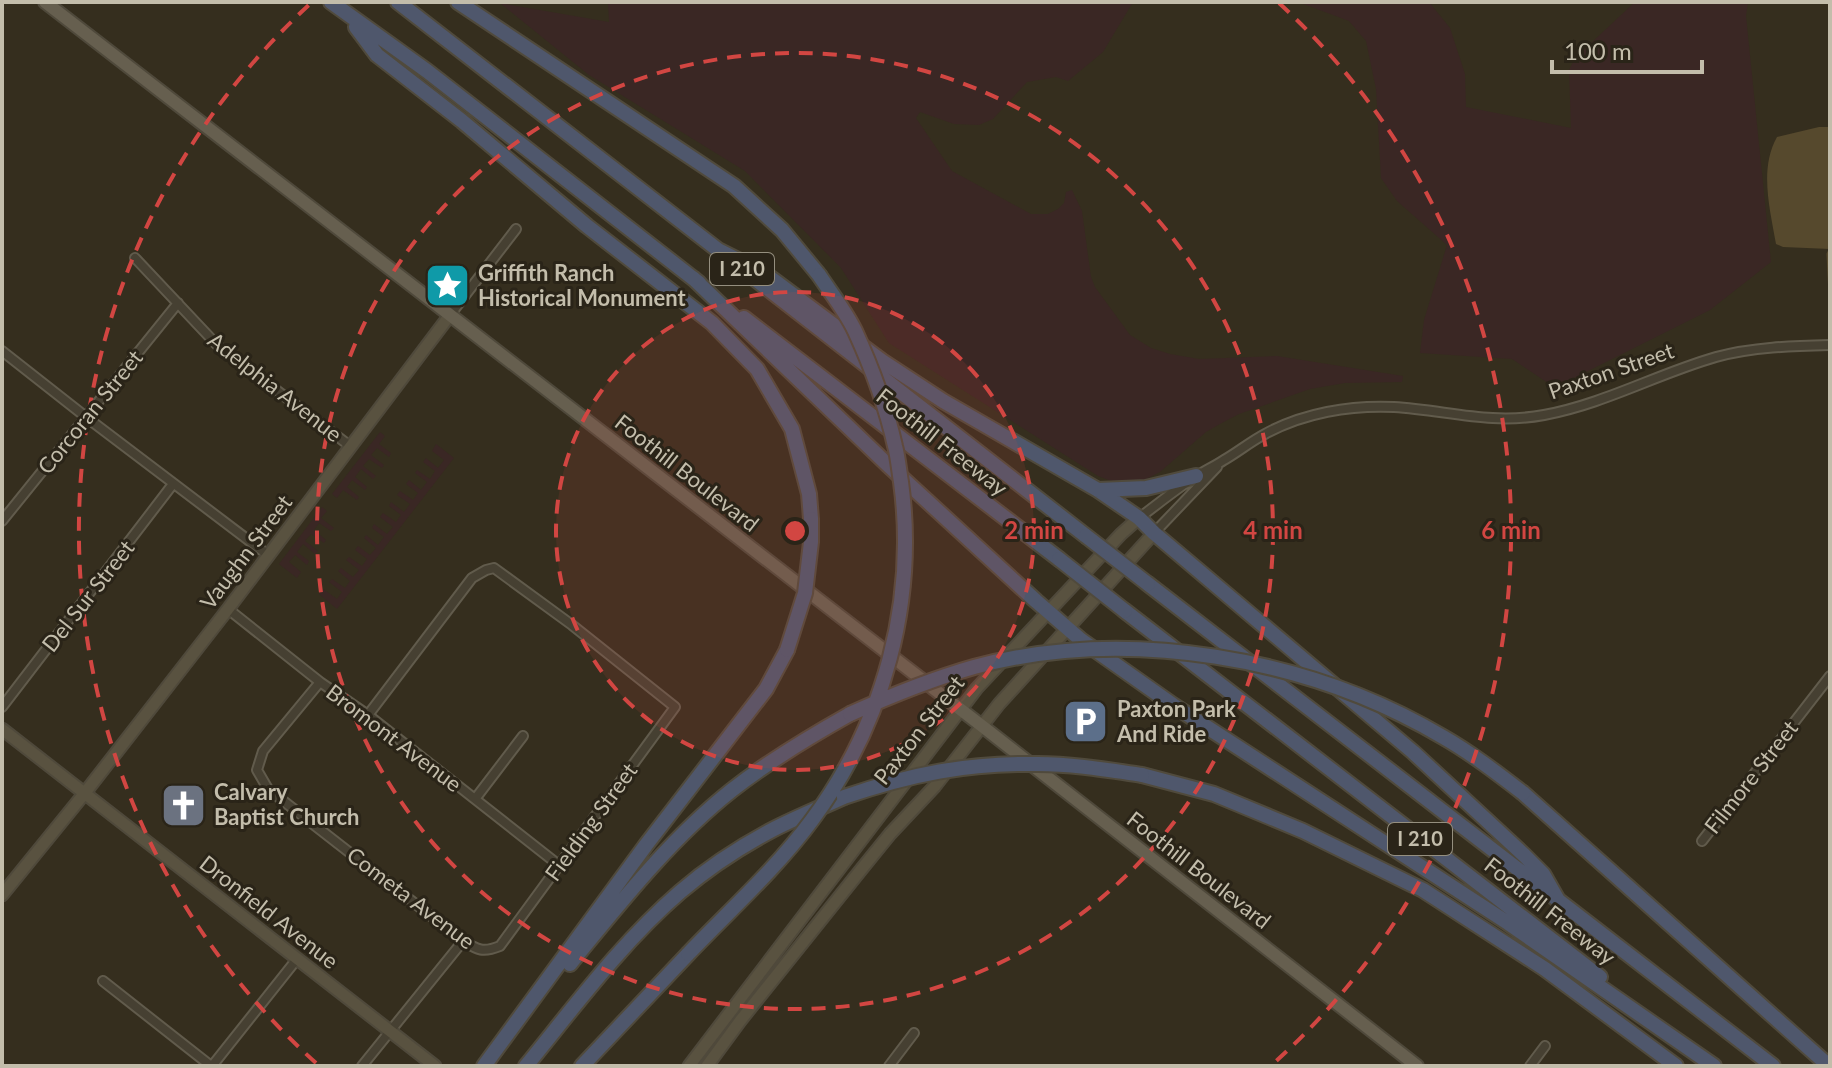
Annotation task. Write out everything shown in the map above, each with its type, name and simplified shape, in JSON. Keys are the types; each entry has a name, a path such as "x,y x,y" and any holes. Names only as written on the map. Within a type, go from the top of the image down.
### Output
{"highway":[{"name":"Foothill Freeway","path":"331,2 427,71 1714,1066"},
{"name":"Foothill Freeway","path":"398,2 1773,1066"},
{"path":"458,2 734,186 782,230 819,275 854,328 880,392 896,449 905,515 906,564 897,625 885,675 857,749 811,821 781,858 582,1066"},
{"path":"346,14 377,55 712,323 757,369 792,429 809,494 811,542 805,593 787,650 766,689 646,845 484,1066"},
{"path":"718,250 764,273 882,361 943,401 1098,490 1139,518 1413,752 1543,874 1559,902"},
{"path":"693,278 889,466 1081,640 1173,705 1508,923 1714,1066"},
{"path":"1098,490 1146,488 1196,476"},
{"path":"484,1066 679,837 731,791 793,747 850,714 891,695 975,667 1083,650 1164,649 1274,668 1353,694 1443,736 1523,793 1829,1066"},
{"path":"526,1066 648,922 681,891 734,853 773,830 844,797 884,783 962,767 1039,763 1142,775 1214,794 1290,825 1423,890 1545,969 1676,1066"}],"main road":[{"name":"Foothill Boulevard","path":"45,2 1417,1066"}],"street":[{"name":"Vaughn Street","path":"4,888 84,794 228,609 516,229"},
{"name":"Adelphia Avenue","path":"135,258 217,345 350,446"},
{"name":"Corcoran Street","path":"2,521 178,303"},
{"name":"Paxton Street","path":"689,1066 977,688 1121,534 1196,476 1278,427 1332,411 1393,407 1484,419 1542,416 1591,404 1718,357 1764,348 1830,345"},
{"path":"2,351 268,555"},
{"name":"Paxton Street","path":"707,1066 860,871 935,786 999,704 1223,461"},
{"name":"Del Sur Street","path":"2,707 173,484"},
{"name":"Fielding Street","path":"368,715 472,578 494,568 675,707 507,937"},
{"name":"Bromont Avenue","path":"228,609 560,866"},
{"name":"Filmore Street","path":"1702,841 1830,676"},
{"name":"Cometa Avenue","path":"320,682 263,751 257,770 268,789 463,941 479,950 490,950 500,946 507,937"},
{"name":"Dronfield Avenue","path":"2,729 435,1066"},
{"path":"475,799 523,736"},
{"path":"362,1066 463,941"},
{"path":"103,981 211,1066 297,959"},
{"path":"889,1066 914,1033"},
{"path":"1530,1066 1545,1046"}],"shaded area":[{"path":"608,2 1133,2 1103,52 1068,81 1056,77 1027,82 993,119 979,125 954,124 920,112 916,118 952,171 1031,214 1048,214 1058,209 1064,203 1066,192 1072,190 1082,211 1095,287 1130,335 1151,348 1199,359 1277,356 1403,376 1402,382 1345,383 1310,389 1239,414 1220,424 1206,432 1160,472 1144,480 1117,483 1098,476 889,343 841,268 745,171 589,75 500,3 609,22"},
{"path":"1298,2 1429,2 1450,28 1465,74 1466,107 1571,128 1569,70 1575,58 1635,2 1748,2 1746,16 1771,262 1710,310 1572,379 1551,385 1512,359 1420,353 1424,320 1447,245 1397,201 1381,178 1376,89 1366,41 1349,21"},
{"path":"1830,127 1830,249 1783,247 1776,244 1769,203 1768,162 1777,137"},
{"path":"380,432 385,436 379,444 391,453 389,457 377,448 371,455 384,465 382,468 369,459 363,466 376,476 373,479 361,469 355,477 367,487 365,490 352,480 347,487 359,497 357,500 343,490 337,498 332,494"},
{"path":"436,444 454,458 337,609 319,594 323,589 337,599 342,592 329,582 332,579 345,588 350,581 338,571 341,568 353,577 359,570 346,560 349,557 362,566 367,559 355,550 358,546 370,555 376,548 364,538 366,535 378,545 384,537 372,528 374,524 387,534 393,527 380,517 383,513 396,522 401,515 389,506 391,502 404,512 410,504 397,495 400,491 413,500 418,493 406,484 409,480 421,490 427,482 415,473 417,470 430,479 435,471 423,462 426,458 438,468 444,460 432,451"},
{"path":"322,507 327,511 321,518 334,528 331,531 319,523 314,530 326,540 324,543 311,534 305,541 318,551 315,554 303,544 297,552 309,561 307,565 295,555 289,562 301,572 297,578 279,564"}],"waterway":[{"path":"1829,2 1830,8"},
{"path":"1830,250 1830,295"}],"place":[{"name":"Griffith Ranch Historical Monument","path":"447,286"},
{"name":"Paxton Park And Ride","path":"1086,722"},
{"name":"Calvary Baptist Church","path":"183,805"}]}
